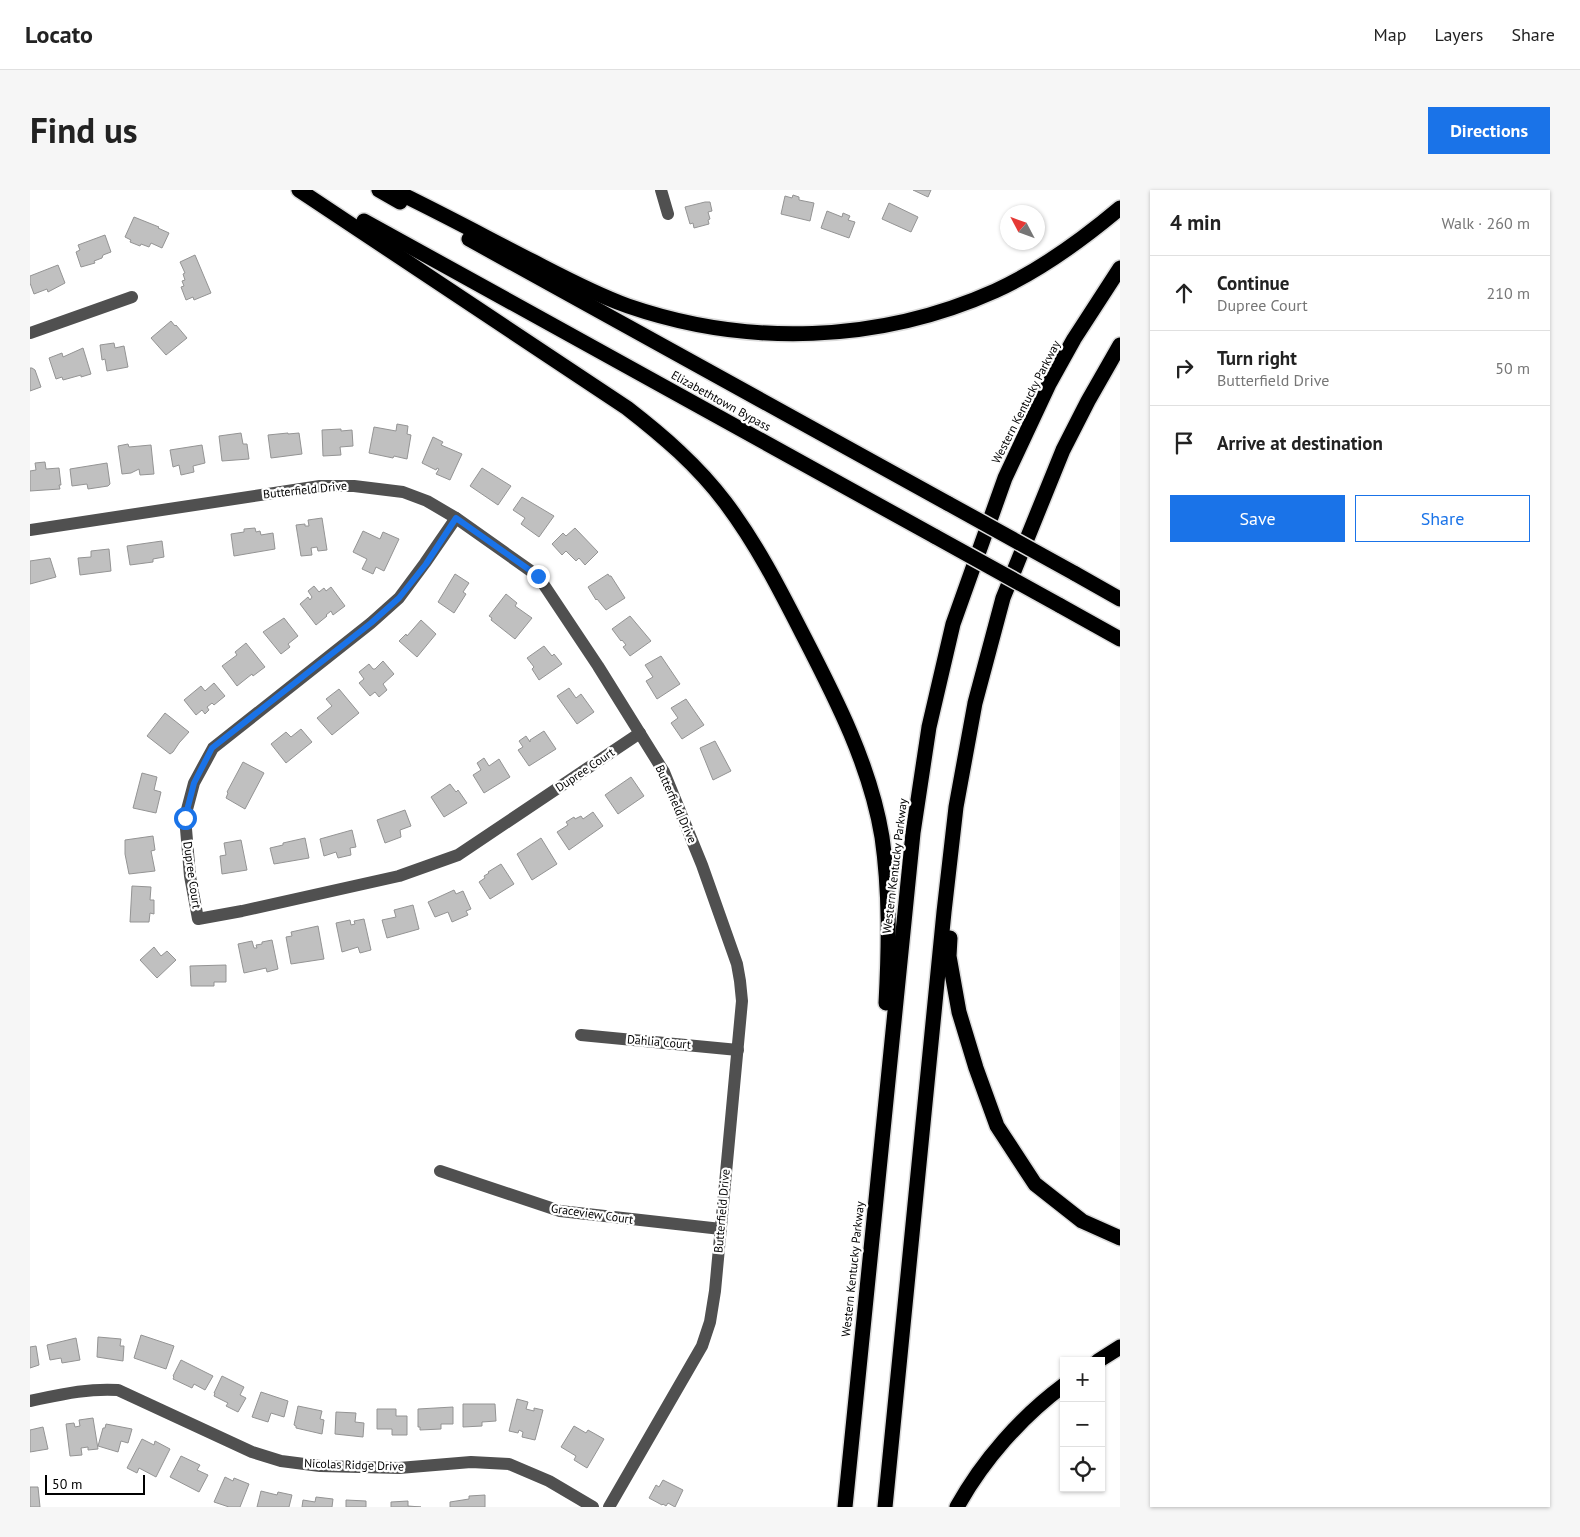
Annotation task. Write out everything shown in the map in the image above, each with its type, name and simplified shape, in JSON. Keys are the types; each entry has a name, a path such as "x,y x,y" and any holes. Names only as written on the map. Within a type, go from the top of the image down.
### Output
{"highway":[{"path":"299,190 590,382 662,436 695,467 725,501 751,539 774,579 817,663 856,748 871,791 881,836 887,880 889,924 874,1211"},
{"name":"Elizabethtown Bypass","path":"308,190 1120,639"},
{"name":"Elizabethtown Bypass","path":"379,190 1120,599"},
{"path":"393,190 582,286 626,305 672,319 718,329 766,334 813,334 860,330 906,322 951,308 996,290 1039,267 1080,240 1120,208"},
{"name":"Western Kentucky Parkway","path":"845,1507 914,825 930,727 953,624 1004,478 1049,384 1074,339 1120,268"},
{"path":"885,1507 951,851 965,755 975,703 1003,598 1064,450 1088,401 1120,345"},
{"path":"951,851 949,956 959,1012 976,1068 997,1126 1035,1184 1082,1221 1120,1238"},
{"path":"1104,1357 1120,1347"},
{"path":"957,1507 988,1460 1018,1426 1060,1388"}],"street":[{"path":"661,190 668,214"},
{"path":"30,332 132,297"},
{"name":"Butterfield Drive","path":"30,530 320,486 354,486 403,492 427,501 456,518 538,576 598,666 664,772 702,865 737,964 742,1001 710,1322 705,1340 609,1507"},
{"name":"Dupree Court","path":"456,518 426,564 399,598 371,623 212,748 194,783 185,818 190,876 198,919 399,876 458,855 640,733"},
{"name":"Dahlia Court","path":"581,1035 738,1050"},
{"name":"Graceview Court","path":"440,1171 560,1211 720,1229"},
{"name":"Nicolas Ridge Drive","path":"30,1401 82,1390 118,1390 252,1452 282,1461 320,1466 399,1468 471,1462 509,1464 549,1481 593,1507"}],"building":[{"path":"913,190 931,190 928,197"},
{"path":"793,195 799,197 799,200 814,203 810,221 781,214 785,196 792,198"},
{"path":"710,202 712,211 708,212 709,224 694,228 693,223 690,224 685,207"},
{"path":"889,203 918,217 911,232 882,219"},
{"path":"827,211 842,217 843,213 850,216 848,220 855,222 849,238 821,228"},
{"path":"134,217 169,233 162,248 151,243 149,247 141,244 140,246 130,242 131,240 125,237"},
{"path":"105,235 111,252 94,261 95,263 81,267 76,252 80,250 78,245"},
{"path":"195,255 211,293 194,300 193,297 186,300 181,287 184,286 182,281 185,280 183,274 185,273 180,262"},
{"path":"58,265 65,283 48,292 47,289 34,294 30,283 30,276"},
{"path":"171,321 187,338 166,355 151,338"},
{"path":"114,343 115,348 124,346 128,367 107,371 105,359 102,360 100,345"},
{"path":"83,348 91,374 63,380 62,377 56,379 49,358 62,353 63,357"},
{"path":"30,368 35,370 41,387 30,391"},
{"path":"397,424 408,426 407,434 411,435 407,459 369,453 374,427 396,431"},
{"path":"341,429 341,431 352,430 353,446 340,447 341,455 323,456 322,430"},
{"path":"241,433 243,444 247,444 249,459 222,461 219,436"},
{"path":"299,433 302,454 271,458 268,435"},
{"path":"433,437 443,442 441,445 462,454 450,480 436,474 439,469 437,468 436,470 422,463"},
{"path":"128,444 129,447 151,445 154,474 140,475 139,469 131,473 122,474 118,446"},
{"path":"202,445 205,463 193,466 194,472 181,475 179,465 173,467 170,450"},
{"path":"45,462 46,469 59,468 60,489 30,491 30,471 36,470 35,463"},
{"path":"107,463 110,484 108,486 88,489 87,484 72,486 70,469"},
{"path":"482,468 511,486 498,505 470,486"},
{"path":"522,497 554,516 539,537 521,524 525,518 513,510"},
{"path":"322,518 327,550 318,551 317,547 311,548 312,555 301,556 296,525 305,524 305,526 309,526 308,520"},
{"path":"255,528 256,532 260,531 261,535 273,533 275,549 234,556 231,534 244,532 244,529"},
{"path":"575,528 598,552 585,565 579,558 576,561 566,551 562,555 552,544 563,533 566,536"},
{"path":"363,531 380,539 383,532 399,539 384,571 376,567 373,574 362,569 367,559 353,552"},
{"path":"162,541 164,557 153,559 153,562 130,565 127,546"},
{"path":"109,549 111,571 80,575 78,558 91,557 91,551"},
{"path":"50,558 56,577 30,584 30,561"},
{"path":"455,574 469,583 463,592 466,594 454,613 438,602"},
{"path":"608,574 625,598 606,610 596,600 588,587"},
{"path":"314,586 319,592 324,588 326,591 331,587 345,606 333,615 331,611 316,625 300,604 308,597 310,600 312,597 308,591"},
{"path":"506,594 517,603 515,606 532,618 515,639 491,620 492,618 489,616"},
{"path":"630,616 651,641 630,656 623,647 626,645 612,629"},
{"path":"284,618 298,636 288,644 290,647 281,654 263,632"},
{"path":"421,620 436,634 417,657 399,641 406,634 407,636"},
{"path":"246,643 265,667 253,676 252,674 237,686 222,666 237,655 235,652"},
{"path":"544,646 562,664 539,680 532,669 534,667 527,658"},
{"path":"661,656 680,684 657,699 646,681 653,677 645,665"},
{"path":"383,661 394,674 383,684 387,690 379,697 375,692 370,696 359,683 364,679 359,672 369,664 375,669"},
{"path":"214,683 225,696 214,705 212,703 207,707 209,710 205,714 202,710 196,715 184,700 201,686 205,691"},
{"path":"569,688 576,698 581,694 594,712 577,724 557,696"},
{"path":"339,689 359,713 332,735 317,718 332,706 326,699"},
{"path":"686,699 704,725 682,739 671,723 678,718 671,708"},
{"path":"165,713 189,732 170,754 147,736"},
{"path":"301,729 312,742 286,763 271,744 286,732 291,737"},
{"path":"544,731 556,749 529,766 518,750 523,747 519,741 526,736 530,742 530,740"},
{"path":"715,741 731,771 713,780 700,748"},
{"path":"484,758 489,766 499,759 510,777 484,793 473,775 481,770 477,763"},
{"path":"243,762 264,773 245,809 226,798 227,792"},
{"path":"142,773 157,777 154,790 161,792 156,813 133,808"},
{"path":"631,777 644,796 618,814 605,795"},
{"path":"450,784 456,792 458,790 467,803 444,817 431,797"},
{"path":"405,810 411,826 400,830 401,837 385,843 377,820"},
{"path":"593,812 603,826 569,850 557,832 568,825 566,822 574,817 575,819 581,816 583,819"},
{"path":"352,830 356,847 350,848 351,855 338,858 336,852 324,856 320,839"},
{"path":"153,836 155,850 151,851 155,871 129,874 125,854 125,840"},
{"path":"305,838 309,858 274,864 270,848"},
{"path":"541,838 557,864 532,880 517,854"},
{"path":"241,840 247,870 222,874 220,856 226,855 224,843"},
{"path":"501,864 514,884 490,899 479,882 485,878 484,876 488,872"},
{"path":"132,886 151,887 150,900 154,900 154,914 150,913 149,922 130,922"},
{"path":"454,890 456,894 463,891 471,909 466,911 468,915 452,922 448,912 435,917 428,902"},
{"path":"413,905 419,929 387,938 382,920 396,917 394,910"},
{"path":"364,919 371,950 360,953 358,947 342,952 336,923 350,920 351,925 355,924 354,921"},
{"path":"318,926 324,959 291,964 286,937 292,936 291,932"},
{"path":"272,940 278,969 267,972 266,968 244,973 238,944 252,941 254,948 257,948 256,945"},
{"path":"154,947 161,956 167,951 176,960 157,978 140,960"},
{"path":"226,965 226,982 214,982 214,986 191,986 190,966"},
{"path":"141,1335 174,1346 166,1369 134,1358"},
{"path":"98,1337 121,1339 120,1346 124,1346 123,1361 97,1357"},
{"path":"76,1338 80,1360 62,1363 61,1358 50,1360 47,1345"},
{"path":"36,1346 39,1365 30,1368 30,1347"},
{"path":"181,1360 213,1376 205,1390 194,1384 192,1388 173,1379"},
{"path":"222,1376 244,1387 240,1395 246,1398 238,1412 226,1406 228,1403 214,1396"},
{"path":"261,1392 288,1401 284,1417 271,1413 268,1422 252,1417"},
{"path":"517,1399 528,1402 526,1409 534,1411 534,1408 543,1410 535,1440 522,1437 523,1432 519,1430 518,1433 509,1431"},
{"path":"463,1404 495,1404 496,1421 482,1422 482,1426 463,1427"},
{"path":"298,1406 322,1411 320,1419 324,1420 322,1434 296,1428 294,1425"},
{"path":"453,1407 453,1424 441,1424 441,1429 420,1430 420,1427 418,1427 418,1409"},
{"path":"377,1409 396,1409 396,1416 407,1416 407,1435 392,1435 392,1429 377,1429"},
{"path":"336,1412 356,1413 355,1422 364,1423 363,1437 335,1434"},
{"path":"93,1418 98,1449 88,1450 88,1447 81,1448 82,1455 70,1456 66,1424 74,1423 75,1427 80,1426 79,1420"},
{"path":"106,1424 132,1429 128,1443 121,1441 118,1452 98,1446"},
{"path":"574,1426 586,1433 588,1430 604,1439 587,1468 574,1460 576,1456 561,1447"},
{"path":"43,1427 48,1449 30,1452 30,1430"},
{"path":"142,1439 154,1445 155,1441 170,1449 156,1477 139,1468 137,1473 127,1468"},
{"path":"181,1456 200,1465 197,1470 208,1475 199,1492 170,1477"},
{"path":"225,1477 233,1481 234,1478 249,1484 240,1507 229,1507 214,1502"},
{"path":"663,1480 683,1490 675,1507 668,1503 666,1506 662,1505 649,1498 656,1485 659,1487"},
{"path":"30,1487 38,1487 40,1507 30,1507"},
{"path":"261,1491 277,1495 278,1492 292,1495 289,1507 257,1507"},
{"path":"485,1495 485,1507 450,1507 450,1502 469,1499 469,1496"},
{"path":"316,1497 333,1499 332,1507 302,1507 303,1500 315,1502"},
{"path":"346,1500 366,1501 366,1507 346,1507"},
{"path":"408,1501 408,1506 421,1507 391,1507 391,1502"}],"route":[{"path":"185,818 194,783 212,748 371,623 399,598 426,564 456,518 538,576"}]}
